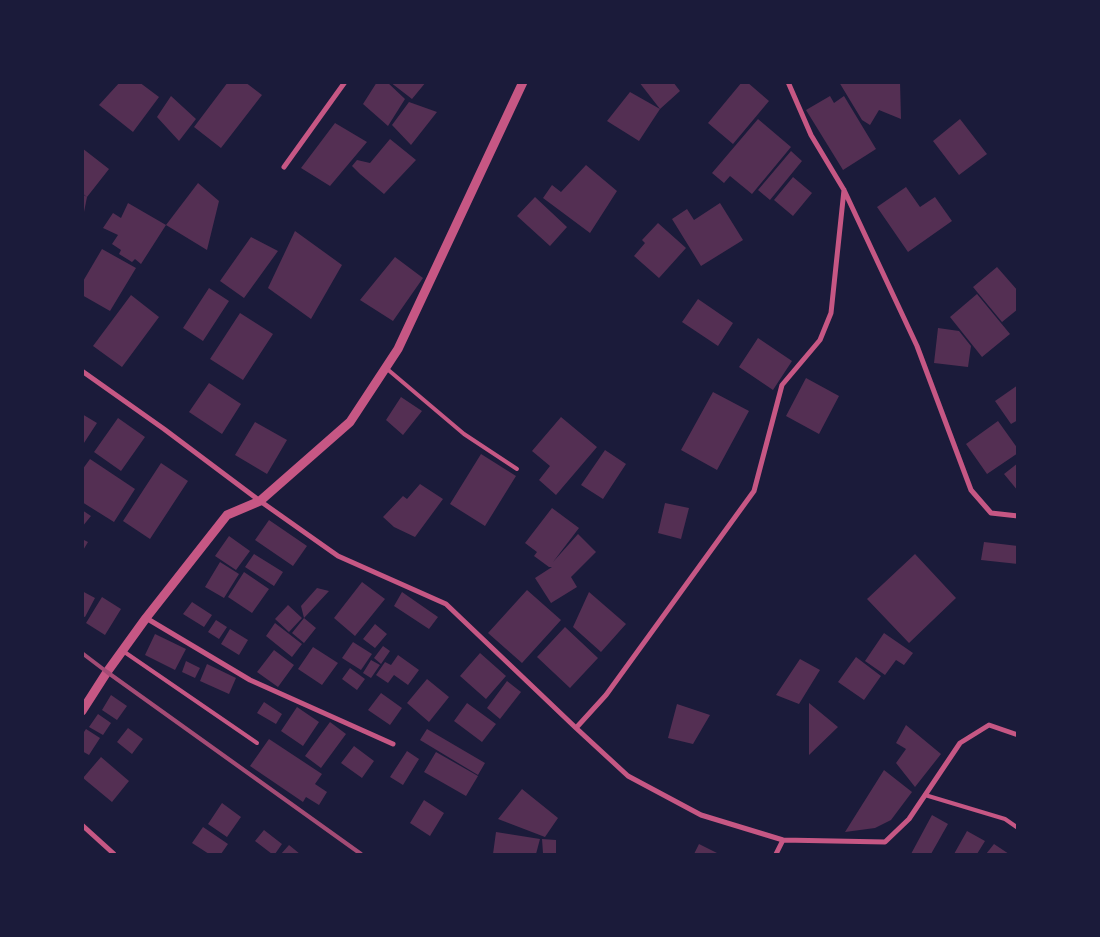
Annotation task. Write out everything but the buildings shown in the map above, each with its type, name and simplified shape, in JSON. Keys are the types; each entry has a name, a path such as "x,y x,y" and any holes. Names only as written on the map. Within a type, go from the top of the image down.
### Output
{"street":[{"path":"284,167 345,82"},
{"path":"82,711 107,672 146,618 227,515 260,501 350,422 398,349 523,82"},
{"path":"788,82 811,135 844,190 917,346 971,490 992,512 1018,516"},
{"path":"576,728 606,694 754,491 782,385 820,340 831,313 844,190"},
{"path":"82,372 164,429 260,501 338,556 446,604 628,776 701,815 783,840 885,842 909,819 960,743 989,725 1018,735"},
{"path":"146,618 250,680 393,744"},
{"path":"82,825 114,854"},
{"path":"776,854 783,840"}],"lane":[{"path":"386,368 464,434 517,469"},
{"path":"123,651 257,743"},
{"path":"925,796 1005,819 1018,828"}],"railway":[{"path":"82,653 361,854"}]}
